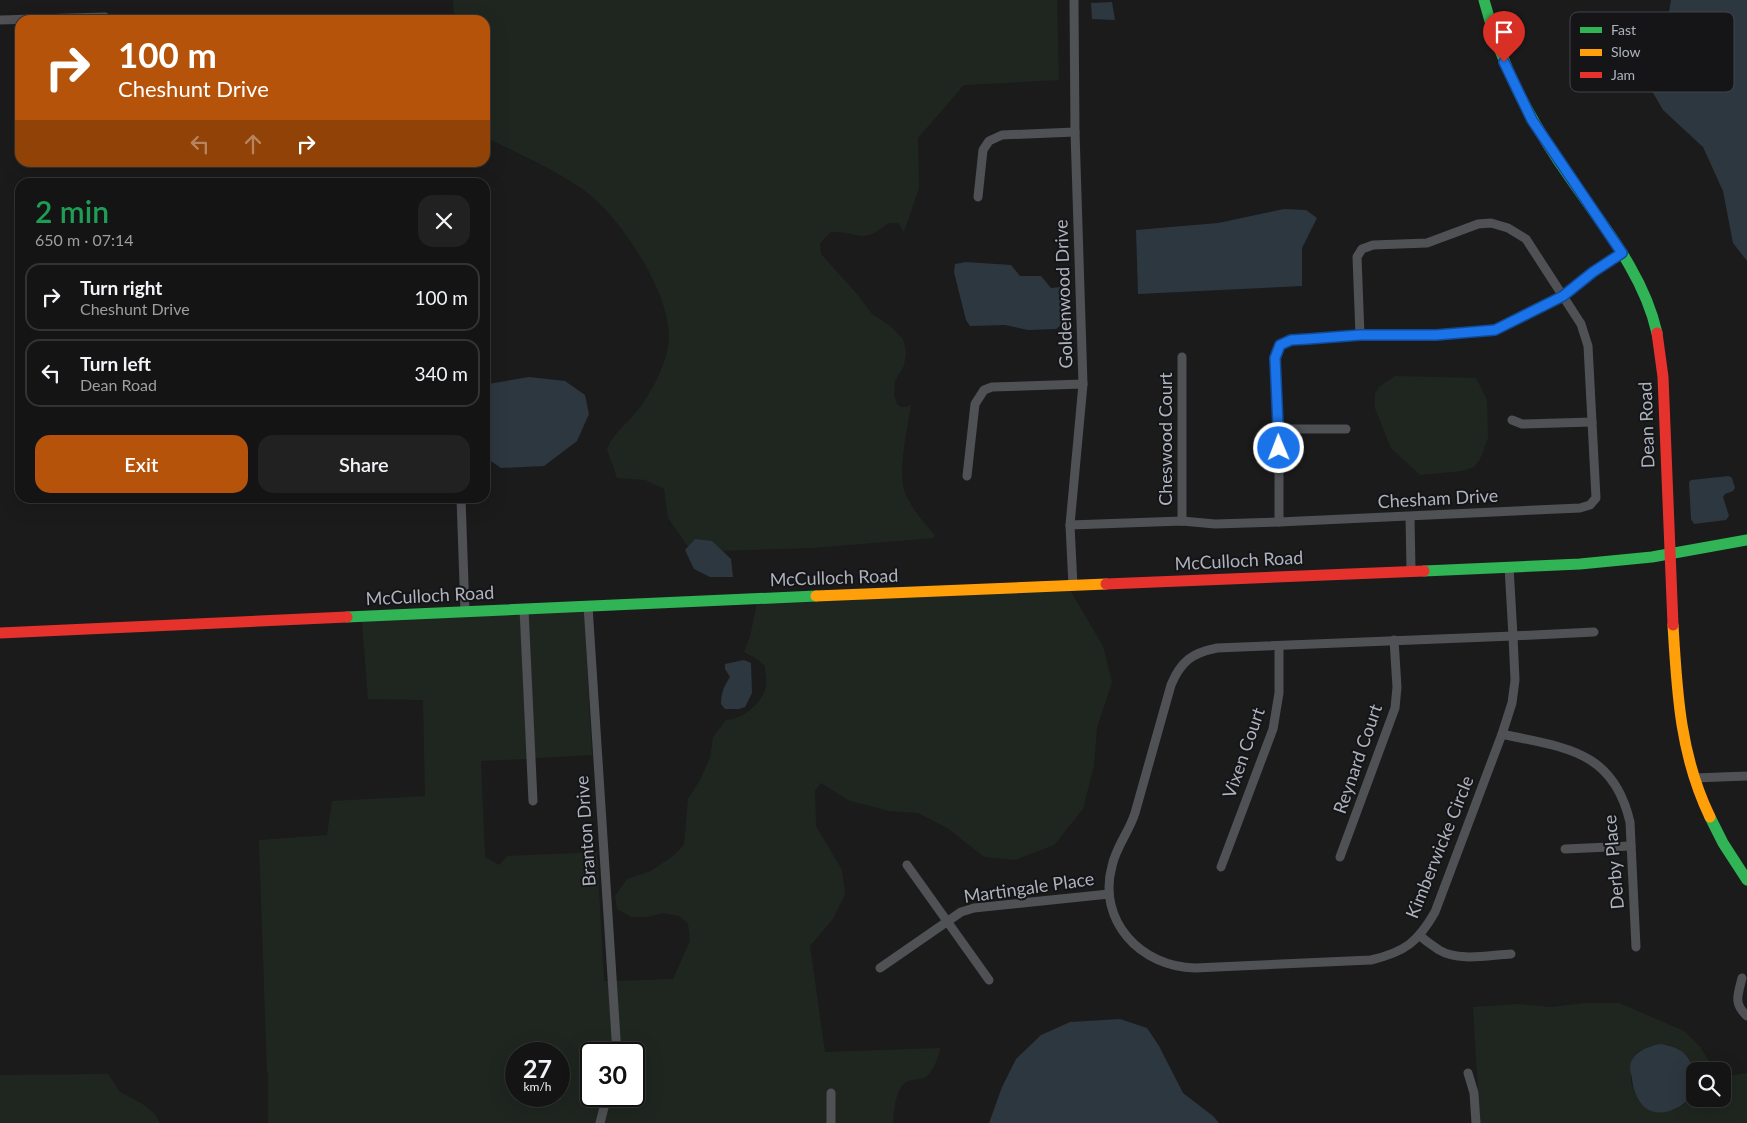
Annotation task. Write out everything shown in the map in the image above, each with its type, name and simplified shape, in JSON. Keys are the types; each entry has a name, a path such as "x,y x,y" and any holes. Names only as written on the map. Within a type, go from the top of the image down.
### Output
{"street":[{"name":"Goldenwood Drive","path":"1073,586 1070,525 1083,384 1075,132 1074,0"},
{"name":"Dean Road","path":"1484,0 1504,62 1528,112 1622,253 1647,300 1656,326 1664,377 1670,553 1680,713 1684,742 1694,778 1719,835 1747,880"},
{"path":"0,20 15,20"},
{"path":"978,197 983,150 989,141 1002,135 1075,132"},
{"name":"Chesham Drive","path":"1070,525 1182,521 1215,524 1410,517 1580,508 1590,505 1596,498 1588,346 1581,324 1526,239 1508,228 1491,223 1478,224 1427,243 1374,245 1362,249 1357,257 1360,335"},
{"path":"1280,522 1279,429 1275,358 1280,345 1291,340 1360,335 1436,335 1495,330 1563,296 1593,272 1622,253"},
{"name":"Cheswood Court","path":"1182,357 1182,521"},
{"path":"967,476 975,404 984,390 992,387 1083,384"},
{"path":"1512,420 1522,424 1592,422"},
{"path":"1279,429 1346,429"},
{"path":"461,503 464,535 465,612"},
{"path":"1410,517 1411,570"},
{"name":"McCulloch Road","path":"0,633 1598,563 1747,540"},
{"path":"1509,567 1513,636 1594,632"},
{"name":"Branton Drive","path":"588,606 616,1042"},
{"path":"524,609 533,801"},
{"name":"Kimberwicke Circle","path":"1513,636 1515,680 1512,703 1434,912 1420,936 1396,953 1371,960 1183,968 1152,958 1140,949 1128,938 1115,915 1109,894 1111,868 1115,854 1133,819 1171,685 1177,670 1191,656 1217,648 1394,640 1513,636"},
{"name":"Reynard Court","path":"1340,858 1395,708 1397,687 1394,640"},
{"name":"Vixen Court","path":"1221,867 1273,729 1279,693 1279,646"},
{"name":"Derby Place","path":"1502,734 1572,750 1598,764 1619,790 1626,805 1630,822 1636,946"},
{"path":"1694,778 1747,776"},
{"path":"1565,849 1631,846"},
{"path":"907,865 989,980"},
{"name":"Martingale Place","path":"880,968 961,912 974,908 1109,894"},
{"path":"1420,936 1440,951 1460,957 1511,954"},
{"path":"1742,978 1737,999 1739,1009 1747,1016"},
{"path":"1468,1072 1474,1093 1476,1123"},
{"path":"831,1093 831,1123"},
{"path":"600,1123 604,1107"}],"shaded area":[{"path":"453,0 1057,0 1059,80 964,85 918,138 919,188 904,232 898,223 888,223 866,236 831,232 820,243 821,254 857,294 872,314 890,326 903,339 906,352 904,366 895,381 894,395 897,404 901,407 907,407 911,404 903,462 903,484 911,504 934,534 934,538 812,548 713,551 689,548 668,518 664,489 645,480 617,478 607,449 617,433 642,404 660,372 668,347 668,328 664,307 655,284 643,262 629,240 599,203 562,176 490,139 490,15 454,15"},
{"path":"1671,0 1747,0 1747,261 1733,243 1723,191 1703,147 1663,110 1653,92 1734,92 1734,12 1669,12"},
{"path":"1112,2 1115,20 1092,19 1091,3"},
{"path":"1284,209 1306,210 1317,218 1302,248 1302,286 1138,294 1136,230 1218,223"},
{"path":"966,262 1011,265 1020,276 1041,276 1051,288 1062,287 1067,299 1070,318 1056,329 1028,330 1005,325 970,326 966,320 954,272 955,264"},
{"path":"1395,376 1476,378 1487,400 1488,438 1480,459 1474,467 1462,471 1420,475 1391,448 1375,408 1375,394 1379,387"},
{"path":"529,377 565,381 585,395 589,414 577,441 544,466 501,468 490,460 490,384"},
{"path":"1729,476 1732,478 1735,488 1723,497 1729,516 1726,520 1694,524 1691,519 1689,482 1691,480"},
{"path":"695,539 712,541 731,559 733,577 710,577 694,569 685,550"},
{"path":"1070,590 1103,646 1112,682 1097,727 1094,766 1083,809 1054,845 1015,860 984,857 949,829 918,813 889,811 850,801 821,783 815,791 816,826 842,870 845,894 833,919 810,946 825,1052 941,1048 930,1073 922,1079 908,1081 900,1088 896,1100 893,1123 835,1123 834,1089 827,1089 827,1123 604,1123 608,1107 645,1107 645,1042 620,1042 616,981 673,979 690,941 688,923 679,916 663,913 647,917 631,917 617,909 615,896 627,879 651,871 673,856 684,845 688,799 700,780 710,758 713,737 726,720 739,717 751,709 764,692 766,684 765,666 744,652 750,637 757,603"},
{"path":"584,610 592,755 535,758 528,613"},
{"path":"520,614 527,759 481,761 485,857 499,865 507,856 597,852 604,981 608,981 612,1042 580,1042 580,1107 600,1107 596,1123 268,1123 268,1073 259,840 327,835 332,801 425,796 423,700 368,699 362,621"},
{"path":"744,660 751,663 752,693 745,707 725,709 721,704 722,696 730,677 725,669 725,664"},
{"path":"1585,1003 1619,1003 1684,1031 1701,1048 1710,1062 1690,1062 1679,1049 1660,1044 1650,1046 1637,1053 1632,1059 1631,1083 1646,1108 1669,1111 1676,1109 1686,1102 1686,1107 1731,1107 1731,1076 1747,1073 1747,1123 1480,1123 1473,1007 1518,1004 1551,1007"},
{"path":"1120,1019 1147,1028 1159,1046 1183,1093 1213,1116 1219,1123 989,1123 1002,1087 1016,1059 1041,1035 1070,1022"},
{"path":"1660,1044 1674,1047 1684,1053 1690,1062 1686,1062 1686,1101 1675,1109 1663,1112 1652,1111 1647,1109 1636,1096 1630,1068 1631,1063 1636,1054 1650,1046"},
{"path":"108,1074 120,1092 141,1103 154,1113 160,1123 0,1123 0,1075"}],"traffic: fast":[{"path":"1484,0 1499,49 1519,93 1556,157 1621,251 1643,291 1657,333"},
{"path":"1424,571 1580,564 1652,557 1747,540"},
{"path":"347,617 816,596"},
{"path":"1710,817 1723,843 1747,880"}],"traffic: slow":[{"path":"816,596 1106,584"},
{"path":"1673,625 1676,675 1686,747 1700,794 1710,817"}],"traffic: jam":[{"path":"1657,333 1663,377 1673,625"},
{"path":"1106,584 1424,571"},
{"path":"0,633 347,617"}],"route":[{"path":"1279,448 1275,358 1280,345 1291,340 1360,335 1436,335 1495,330 1563,296 1593,272 1622,253 1532,120 1504,62"}]}
